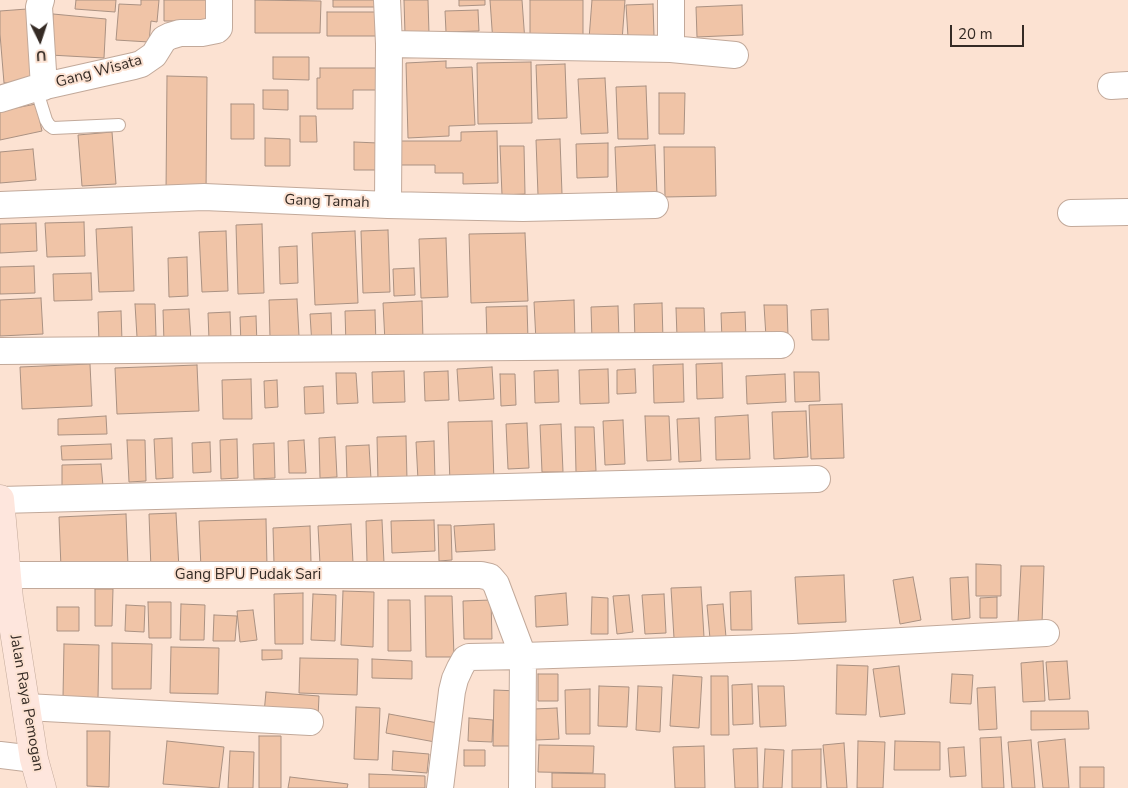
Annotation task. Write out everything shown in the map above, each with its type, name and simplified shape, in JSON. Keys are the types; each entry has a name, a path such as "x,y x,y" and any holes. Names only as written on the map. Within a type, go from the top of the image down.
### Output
{"street":[{"path":"40,88 39,7 41,0"},
{"name":"Gang Wisata","path":"0,99 141,64 154,55 164,39 170,36 180,33 202,33 217,30 219,28 219,0"},
{"path":"387,0 389,44 388,205"},
{"path":"671,0 671,49"},
{"path":"389,44 671,49 734,55"},
{"name":"Gang Tamah","path":"0,205 204,197 388,205 523,208 655,205"},
{"path":"1071,213 1128,212"},
{"path":"0,352 781,345"},
{"path":"0,500 817,479"},
{"name":"Jalan Raya Pemogan","path":"0,500 5,591 34,759 42,788"},
{"name":"Gang BPU Pudak Sari","path":"5,591 481,575 490,577 496,584 523,656"},
{"path":"440,788 452,691 455,679 465,659 472,656 793,647 1046,633"},
{"path":"522,788 523,656"},
{"path":"26,707 310,722"},
{"path":"0,755 34,759"}],"lane":[{"path":"40,88 46,120 54,128 119,125"}],"building":[{"path":"76,0 116,0 115,12 75,9"},
{"path":"141,0 159,0 157,22 151,21 149,42 116,40 119,4 141,5"},
{"path":"164,0 206,0 206,21 164,21"},
{"path":"255,0 321,1 320,33 255,33"},
{"path":"333,0 377,0 377,7 333,7"},
{"path":"404,0 428,0 429,34 405,34"},
{"path":"459,0 485,0 485,5 459,6"},
{"path":"490,0 522,0 525,42 493,43"},
{"path":"530,0 583,0 583,42 530,42"},
{"path":"592,0 625,0 622,41 589,39"},
{"path":"653,4 654,36 628,37 626,5"},
{"path":"742,5 743,35 697,37 696,7"},
{"path":"27,9 33,80 4,83 0,11"},
{"path":"478,10 479,31 446,32 445,11"},
{"path":"327,12 381,12 381,36 327,36"},
{"path":"53,14 106,19 104,58 50,55"},
{"path":"273,57 309,57 309,80 273,79"},
{"path":"446,61 446,68 472,67 475,125 449,126 449,136 408,138 406,63"},
{"path":"531,62 532,123 478,124 477,63"},
{"path":"565,64 567,118 538,119 536,65"},
{"path":"320,68 383,68 383,90 353,90 353,109 317,109 317,78 320,78"},
{"path":"167,76 207,77 206,193 166,193"},
{"path":"605,78 608,133 581,134 578,79"},
{"path":"646,86 648,139 618,139 616,87"},
{"path":"263,90 288,90 288,110 263,109"},
{"path":"659,93 685,93 684,134 659,134"},
{"path":"36,104 42,131 0,140 0,111"},
{"path":"231,104 254,104 254,139 231,139"},
{"path":"300,116 316,116 317,142 300,142"},
{"path":"497,131 498,183 463,184 463,173 435,173 435,165 400,165 400,141 461,141 461,132"},
{"path":"112,132 116,184 82,186 78,135"},
{"path":"265,138 290,139 290,166 265,166"},
{"path":"560,139 562,194 538,195 536,140"},
{"path":"354,142 378,143 378,170 354,170"},
{"path":"608,143 608,177 577,178 576,144"},
{"path":"655,145 657,194 617,196 615,147"},
{"path":"500,146 524,146 525,194 502,195"},
{"path":"664,147 715,147 716,196 665,197"},
{"path":"33,149 36,180 0,183 0,152"},
{"path":"84,222 85,256 47,257 45,223"},
{"path":"36,223 37,251 0,253 0,224"},
{"path":"262,224 264,293 238,294 236,225"},
{"path":"132,227 134,291 99,292 96,229"},
{"path":"388,230 390,292 363,293 361,231"},
{"path":"226,231 228,291 202,292 199,232"},
{"path":"355,231 358,303 315,305 312,233"},
{"path":"525,233 528,301 471,303 469,234"},
{"path":"446,238 448,297 421,298 419,239"},
{"path":"297,246 298,283 280,284 279,247"},
{"path":"187,257 188,296 169,297 168,258"},
{"path":"34,266 35,293 0,294 0,267"},
{"path":"414,268 415,295 394,296 393,269"},
{"path":"91,273 92,300 54,301 53,274"},
{"path":"41,298 43,334 0,336 0,300"},
{"path":"297,299 299,336 270,337 269,300"},
{"path":"574,300 575,340 536,341 534,302"},
{"path":"422,301 423,340 385,342 383,303"},
{"path":"662,303 663,340 635,341 634,304"},
{"path":"135,304 155,304 156,336 137,337"},
{"path":"764,305 787,305 788,336 766,337"},
{"path":"527,306 528,339 487,340 486,307"},
{"path":"618,306 619,339 592,340 591,307"},
{"path":"676,308 704,308 705,336 677,337"},
{"path":"189,309 191,341 164,343 163,310"},
{"path":"828,309 829,340 812,340 811,310"},
{"path":"375,310 376,345 346,346 345,311"},
{"path":"121,311 122,341 99,342 98,312"},
{"path":"230,312 231,339 209,340 208,313"},
{"path":"745,312 746,339 722,340 721,313"},
{"path":"331,313 332,345 312,346 310,314"},
{"path":"256,316 257,345 241,345 240,317"},
{"path":"722,363 723,398 697,399 696,364"},
{"path":"90,364 92,406 22,409 20,367"},
{"path":"683,364 684,402 654,403 653,365"},
{"path":"197,365 199,411 117,414 115,368"},
{"path":"492,367 494,399 459,401 457,369"},
{"path":"608,369 609,403 580,404 579,370"},
{"path":"635,369 636,393 617,394 617,370"},
{"path":"558,370 559,402 535,403 534,371"},
{"path":"404,371 405,402 373,403 372,372"},
{"path":"448,371 449,400 425,401 424,372"},
{"path":"794,372 819,372 820,401 795,402"},
{"path":"336,373 356,373 358,403 337,404"},
{"path":"500,374 515,374 516,405 501,406"},
{"path":"785,374 786,402 747,404 746,376"},
{"path":"251,379 252,419 223,419 222,380"},
{"path":"277,380 278,407 265,408 264,381"},
{"path":"323,386 324,413 305,414 304,387"},
{"path":"842,404 844,458 811,459 809,405"},
{"path":"806,411 808,457 774,459 772,412"},
{"path":"748,415 750,459 716,460 715,417"},
{"path":"106,416 107,434 58,435 58,419"},
{"path":"645,416 669,416 671,460 647,461"},
{"path":"699,418 701,461 679,462 677,419"},
{"path":"623,420 625,464 605,465 603,421"},
{"path":"492,421 494,482 450,484 448,422"},
{"path":"527,423 529,468 508,469 506,424"},
{"path":"561,424 563,472 542,472 540,425"},
{"path":"575,427 594,427 596,471 576,472"},
{"path":"406,436 407,480 378,481 377,437"},
{"path":"335,437 337,477 320,478 319,438"},
{"path":"172,438 173,478 156,479 154,439"},
{"path":"237,439 238,478 221,479 220,440"},
{"path":"127,440 145,440 146,481 129,482"},
{"path":"304,440 306,473 289,473 288,441"},
{"path":"434,441 435,479 418,480 416,442"},
{"path":"210,442 211,472 193,473 192,443"},
{"path":"274,443 275,478 254,479 253,444"},
{"path":"111,444 112,459 62,460 61,446"},
{"path":"369,445 371,479 347,480 346,446"},
{"path":"101,464 103,486 62,487 62,465"},
{"path":"176,513 179,569 151,570 149,514"},
{"path":"126,514 128,565 61,568 59,517"},
{"path":"266,519 267,566 201,569 199,521"},
{"path":"382,520 384,563 367,563 366,521"},
{"path":"434,520 435,551 392,553 391,521"},
{"path":"351,524 353,563 320,564 318,526"},
{"path":"494,524 495,550 456,552 454,526"},
{"path":"438,525 451,525 452,560 439,561"},
{"path":"310,526 311,562 274,564 273,528"},
{"path":"976,564 1001,565 1001,596 976,596"},
{"path":"1021,566 1044,566 1042,623 1018,622"},
{"path":"844,575 846,622 798,624 795,577"},
{"path":"913,577 921,620 900,624 893,580"},
{"path":"968,577 970,618 952,620 950,578"},
{"path":"701,587 704,637 674,638 671,588"},
{"path":"95,589 113,589 112,626 95,626"},
{"path":"343,591 374,592 373,647 341,645"},
{"path":"751,591 752,630 731,630 730,592"},
{"path":"303,593 303,644 275,644 274,594"},
{"path":"566,593 568,625 536,627 535,596"},
{"path":"313,594 336,595 335,641 311,640"},
{"path":"664,594 666,633 645,634 642,595"},
{"path":"629,595 633,632 617,634 613,596"},
{"path":"425,596 452,596 454,657 426,657"},
{"path":"592,597 608,598 608,634 591,634"},
{"path":"997,597 997,618 980,618 980,598"},
{"path":"388,600 410,600 411,651 388,651"},
{"path":"491,600 492,639 464,639 463,601"},
{"path":"148,602 171,602 171,638 149,638"},
{"path":"181,604 205,605 204,640 180,640"},
{"path":"723,604 726,637 710,639 707,605"},
{"path":"126,605 145,606 144,632 125,631"},
{"path":"57,607 79,607 79,631 57,631"},
{"path":"253,610 257,640 240,642 237,611"},
{"path":"214,615 237,616 235,641 213,641"},
{"path":"112,643 152,644 151,689 112,689"},
{"path":"64,644 99,645 98,698 63,697"},
{"path":"171,647 219,648 218,694 170,693"},
{"path":"262,650 282,650 282,659 262,660"},
{"path":"300,658 358,659 357,695 299,693"},
{"path":"372,659 412,661 412,679 372,678"},
{"path":"1043,661 1045,701 1023,702 1021,663"},
{"path":"1067,661 1070,699 1049,700 1046,662"},
{"path":"837,665 868,666 866,715 836,714"},
{"path":"899,666 905,714 880,717 873,669"},
{"path":"538,674 558,674 558,701 538,701"},
{"path":"952,674 973,675 971,704 950,703"},
{"path":"673,675 702,677 699,728 670,726"},
{"path":"711,676 728,676 729,735 711,735"},
{"path":"752,684 753,724 733,725 732,685"},
{"path":"599,686 629,687 627,727 598,726"},
{"path":"638,686 662,687 660,732 636,730"},
{"path":"758,686 784,686 786,726 760,727"},
{"path":"995,687 997,729 979,730 977,688"},
{"path":"590,689 590,734 566,734 565,690"},
{"path":"494,690 518,691 516,746 493,746"},
{"path":"266,692 319,696 318,717 264,713"},
{"path":"356,707 380,708 378,760 354,759"},
{"path":"557,708 559,739 536,740 534,709"},
{"path":"1031,711 1088,711 1089,729 1031,730"},
{"path":"389,714 438,723 435,742 386,733"},
{"path":"469,718 493,720 492,742 468,741"},
{"path":"87,731 110,731 109,787 87,786"},
{"path":"259,736 281,736 281,788 259,788"},
{"path":"1001,737 1004,788 982,788 980,738"},
{"path":"1065,739 1069,788 1043,788 1038,742"},
{"path":"1031,740 1035,788 1012,788 1008,742"},
{"path":"167,741 224,747 219,788 163,784"},
{"path":"858,741 885,742 883,788 857,788"},
{"path":"895,741 940,742 940,770 894,770"},
{"path":"844,743 847,788 827,788 823,745"},
{"path":"539,745 594,746 593,773 538,772"},
{"path":"704,746 705,788 675,788 673,747"},
{"path":"964,747 966,776 950,777 948,748"},
{"path":"757,748 758,788 735,788 733,749"},
{"path":"765,749 784,750 782,788 763,788"},
{"path":"821,749 821,788 792,788 792,750"},
{"path":"464,750 485,750 485,766 464,766"},
{"path":"230,751 254,752 253,788 228,788"},
{"path":"393,751 429,754 427,773 392,770"},
{"path":"1080,767 1104,767 1104,788 1080,788"},
{"path":"552,773 605,774 605,788 552,788"},
{"path":"369,774 425,776 425,788 369,788"},
{"path":"290,777 348,784 347,788 288,788"}]}
